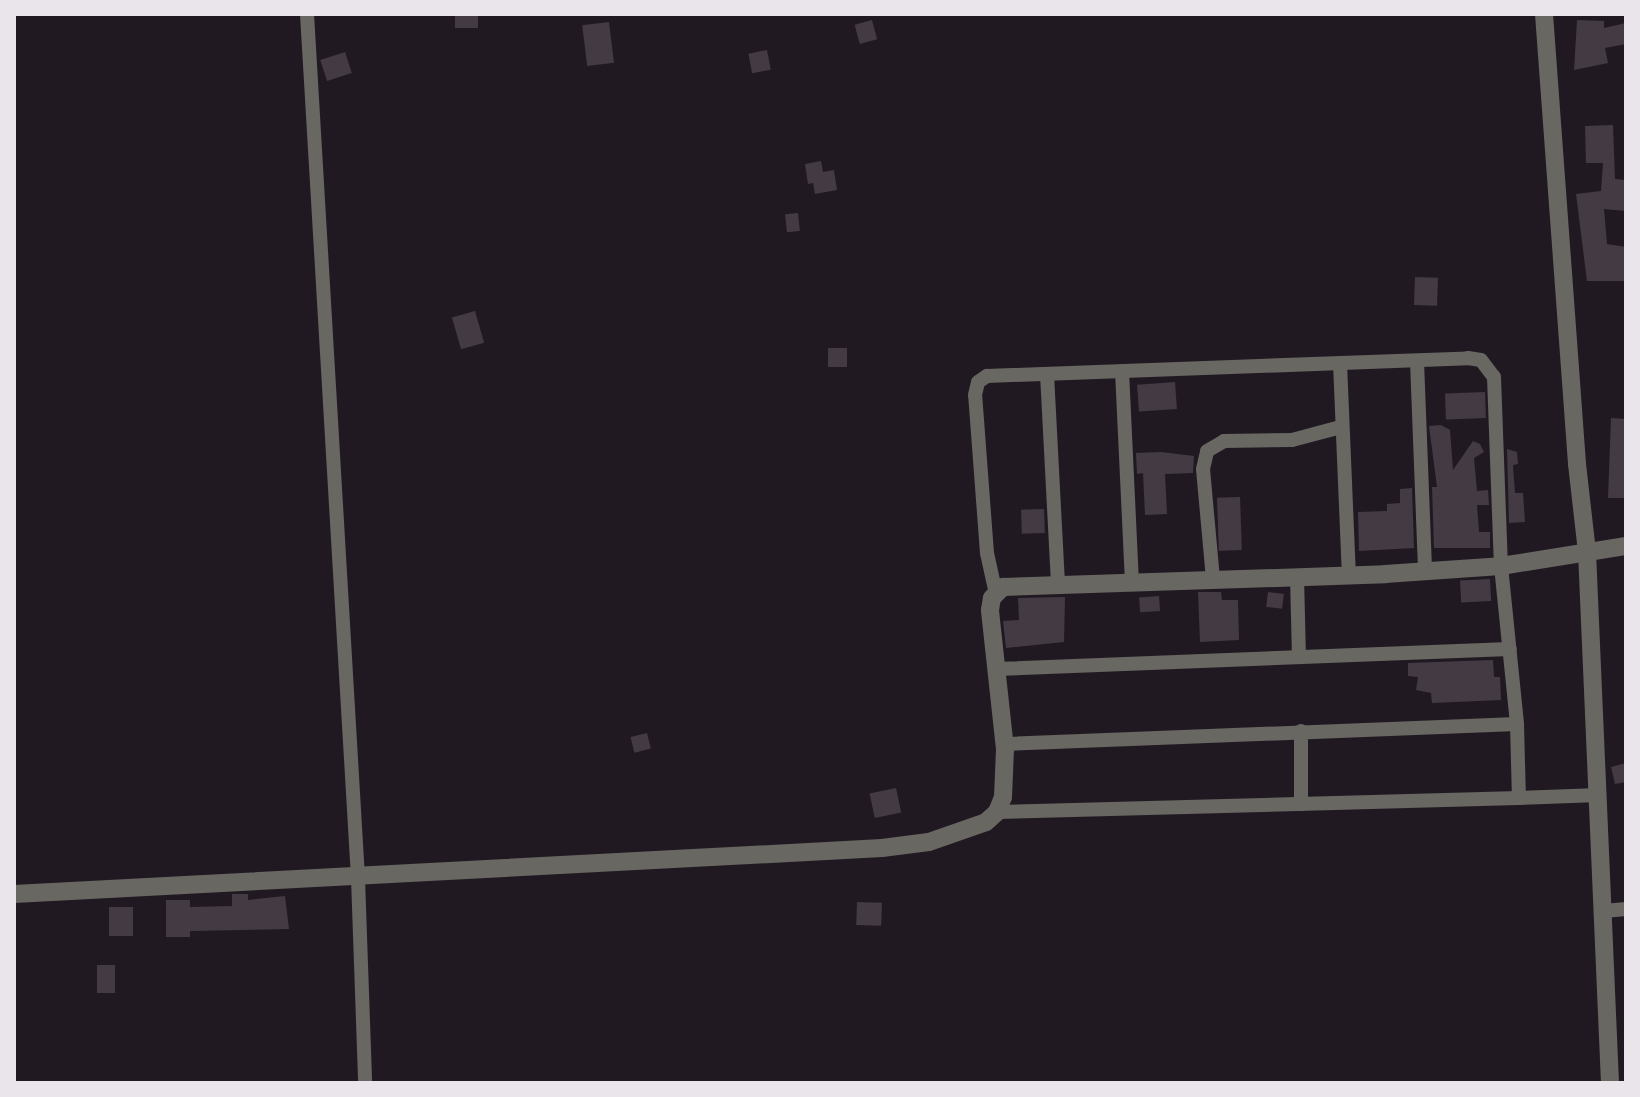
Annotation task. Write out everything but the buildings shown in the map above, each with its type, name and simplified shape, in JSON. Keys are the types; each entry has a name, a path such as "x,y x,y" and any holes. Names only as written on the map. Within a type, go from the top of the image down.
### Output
{"street":[{"path":"307,14 358,878 365,1083"},
{"path":"1544,14 1577,464 1587,552 1610,1083"},
{"path":"996,594 987,553 975,395 978,382 987,376 1481,360 1494,377 1501,566 1517,724 1519,798"},
{"path":"1417,361 1425,571"},
{"path":"1340,363 1349,575"},
{"path":"1122,371 1132,581"},
{"path":"1047,374 1058,583"},
{"path":"1213,579 1203,469 1207,451 1224,441 1292,440 1341,427"},
{"path":"14,894 358,878 882,848 929,842 986,822 997,812 1006,773 990,610 996,594 1003,587 1349,575 1501,566 1626,546"},
{"path":"1297,576 1299,657"},
{"path":"996,669 1510,649"},
{"path":"1004,744 1517,724"},
{"path":"1301,731 1301,804"},
{"path":"997,812 1599,795"},
{"path":"1604,911 1626,909"}]}
